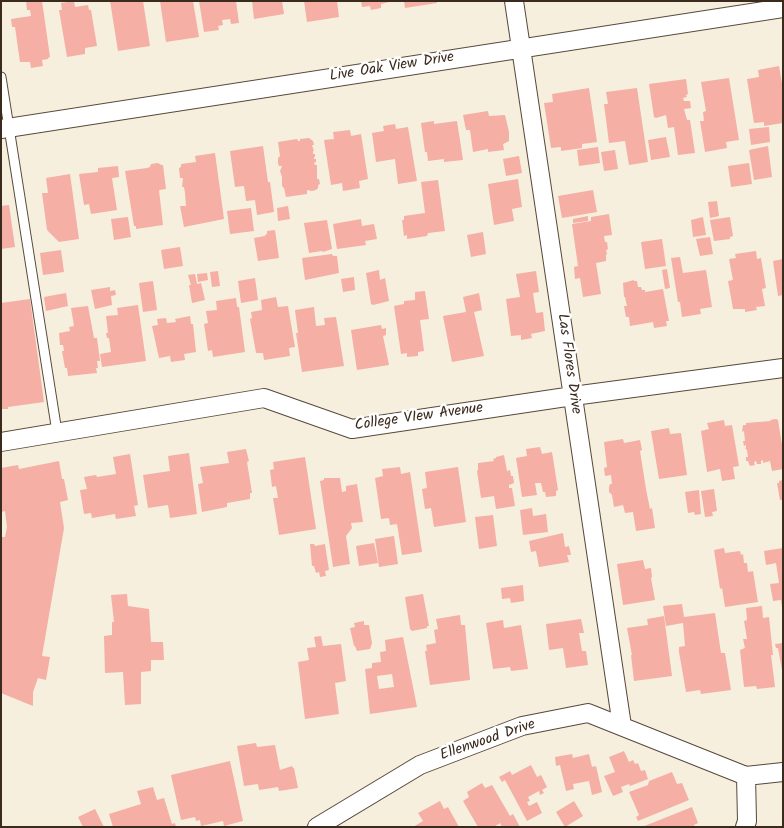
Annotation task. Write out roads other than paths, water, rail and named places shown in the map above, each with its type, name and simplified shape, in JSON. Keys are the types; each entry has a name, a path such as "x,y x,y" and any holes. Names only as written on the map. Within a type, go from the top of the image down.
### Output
{"street":[{"name":"Las Flores Drive","path":"514,1 622,726"},
{"name":"Live Oak View Drive","path":"5,128 783,8"},
{"name":"College VIew Avenue","path":"1,442 264,398 352,429 573,396 783,368"},
{"name":"Ellenwood Drive","path":"317,827 420,765 522,726 588,713 746,776 783,772"},
{"path":"745,827 747,821 746,776"}],"lane":[{"path":"1,77 5,128 58,432"}]}
